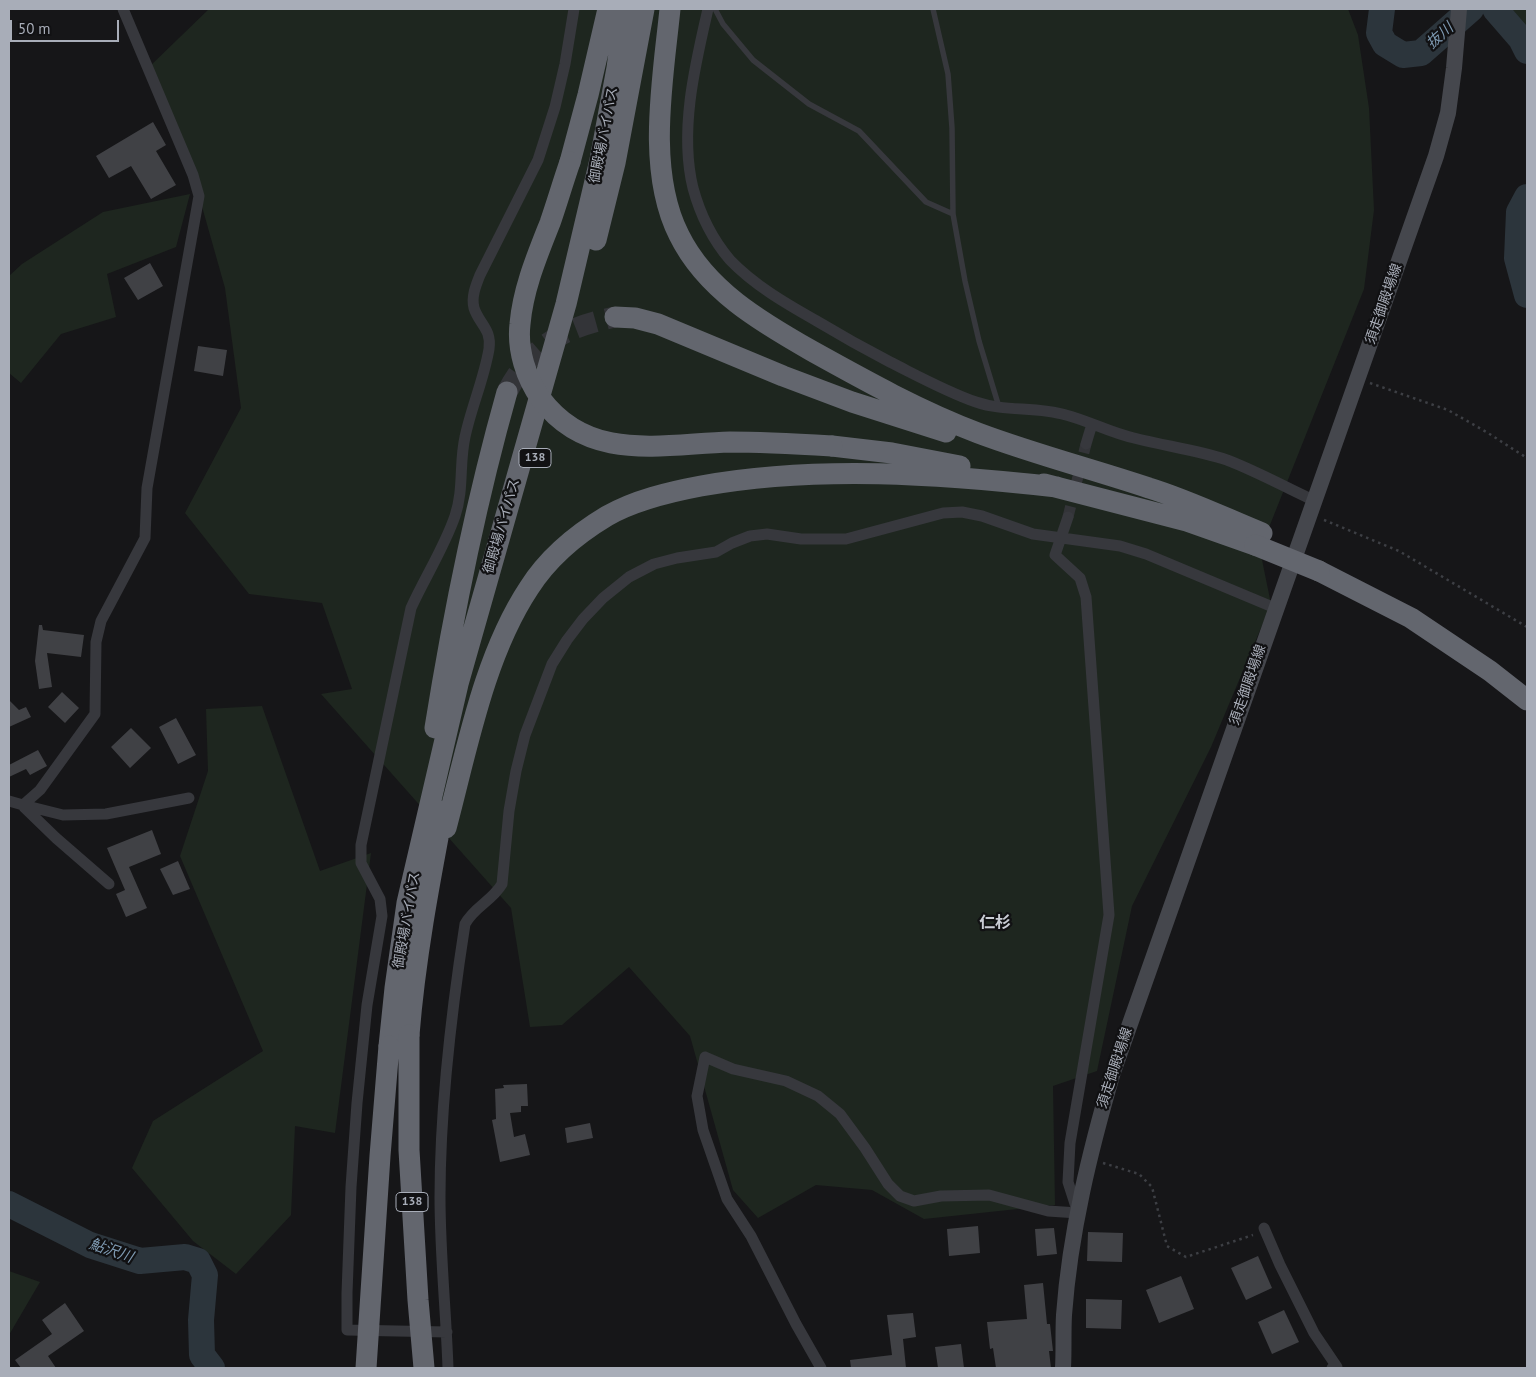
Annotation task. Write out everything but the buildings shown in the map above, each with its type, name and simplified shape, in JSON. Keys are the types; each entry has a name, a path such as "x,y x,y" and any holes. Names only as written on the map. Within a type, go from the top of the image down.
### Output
{"highway":[{"path":"608,9 570,162 523,301 519,326 520,348 526,373 548,409 565,423 585,436 610,444 636,446 775,442 832,446 902,455 1057,487 1259,539"},
{"name":"御殿場バイパス","path":"424,1368 409,1150 409,1035 416,905 458,684 568,294 600,160 617,68 625,9"},
{"name":"御殿場バイパス","path":"366,1368 380,1156 395,988 447,792 476,672 579,308 615,163 644,9"},
{"path":"670,9 660,102 660,149 664,193 678,234 697,265 721,291 758,319 801,345 927,412 985,436 1152,489 1194,506 1259,539 1322,565 1372,580 1416,604 1456,630 1527,682"},
{"path":"614,317 635,318 658,324 784,376 910,422 1194,506"},
{"path":"416,905 445,669 468,553 495,433 507,392"},
{"path":"416,905 483,691 495,655 510,622 529,588 552,559 579,535 608,515 640,502 676,491 724,482 767,478 854,474 938,475 1057,487"},
{"path":"1322,565 1411,618 1490,671 1527,700"}],"main road":[{"name":"須走御殿場線","path":"1063,1368 1064,1314 1078,1213 1113,1072 1275,608 1436,156 1448,113 1459,12"}],"street":[{"path":"23,806 40,790 94,714 96,642 101,621 145,538 147,488 199,196 193,175 123,9"},
{"path":"447,1332 347,1330 351,1186 357,1103 367,1005 382,916 380,899 361,863 361,845 411,608 422,583 445,541 456,515 461,494 461,462 465,438 490,347 488,330 479,318 474,306 475,289 480,275 538,160 555,107 574,9"},
{"path":"708,9 696,59 690,110 689,168 702,214 714,238 730,260 749,277 771,294 857,345 926,380 976,402 1000,408 1040,410 1065,414 1132,438 1228,460 1311,507"},
{"path":"1086,444 1092,424"},
{"path":"448,1368 440,1199 440,1151 449,1045 466,924 470,916 496,894 502,884 509,811 525,735 552,664 566,640 603,598 629,577 654,564 676,558 716,552 750,536 767,534 801,539 846,540 943,513 962,512 982,516 1033,534 1120,546 1146,554 1275,608"},
{"path":"821,1368 751,1236 727,1199 703,1130 696,1096 705,1057 733,1069 786,1081 818,1096 840,1114 888,1184 900,1196 914,1201 941,1196 989,1195 1048,1211 1078,1213 1068,1182 1070,1144 1110,915 1086,597 1080,578 1055,555 1068,517"},
{"path":"9,801 63,815 106,814 189,798"},
{"path":"23,806 56,838 109,884"},
{"path":"1264,1228 1314,1333 1337,1367 1332,1368"}],"lane":[{"path":"715,9 723,24 753,60 809,104 859,131 926,202 953,214"},
{"path":"933,9 948,74 952,128 953,214 967,290 979,341 1000,408"}],"path":[{"path":"1357,379 1448,410 1527,458"},
{"path":"1311,507 1399,551 1526,626 1527,620"},
{"path":"1090,1159 1140,1174 1152,1187 1166,1246 1186,1257 1253,1234 1264,1228"}],"shaded area":[{"path":"209,9 1348,9 1358,35 1369,108 1374,210 1364,289 1260,550 1271,604 1211,747 1132,906 1097,1071 1053,1086 1055,1205 924,1219 872,1190 816,1185 758,1218 733,1190 690,1036 629,967 562,1025 530,1027 511,908 321,694 352,689 322,603 249,594 185,513 241,408 225,288 199,196 148,68"},
{"path":"1478,9 1527,9 1527,51"},
{"path":"190,194 176,247 107,274 116,317 61,334 21,383 9,373 9,276 22,264 103,212"},
{"path":"262,706 320,871 371,853 335,1133 295,1126 291,1215 236,1274 193,1241 132,1168 153,1121 263,1051 180,856 208,771 206,709"},
{"path":"9,1271 40,1282 9,1335"}],"waterway":[{"name":"抜川","path":"1382,9 1379,33 1385,44 1403,55 1421,53 1471,9"},
{"name":"抜川","path":"1495,9 1521,39 1527,51"},
{"name":"抜川","path":"1527,197 1519,212 1517,258 1527,295"},
{"name":"鮎沢川","path":"9,1204 90,1245 140,1261 185,1257 198,1261 205,1275 201,1320 202,1355 212,1368"}],"tunnel":[{"path":"507,392 527,362 551,341 580,327 615,317"},
{"path":"1068,517 1086,444"}],"district":[{"name":"仁杉","path":"995,923"}]}
